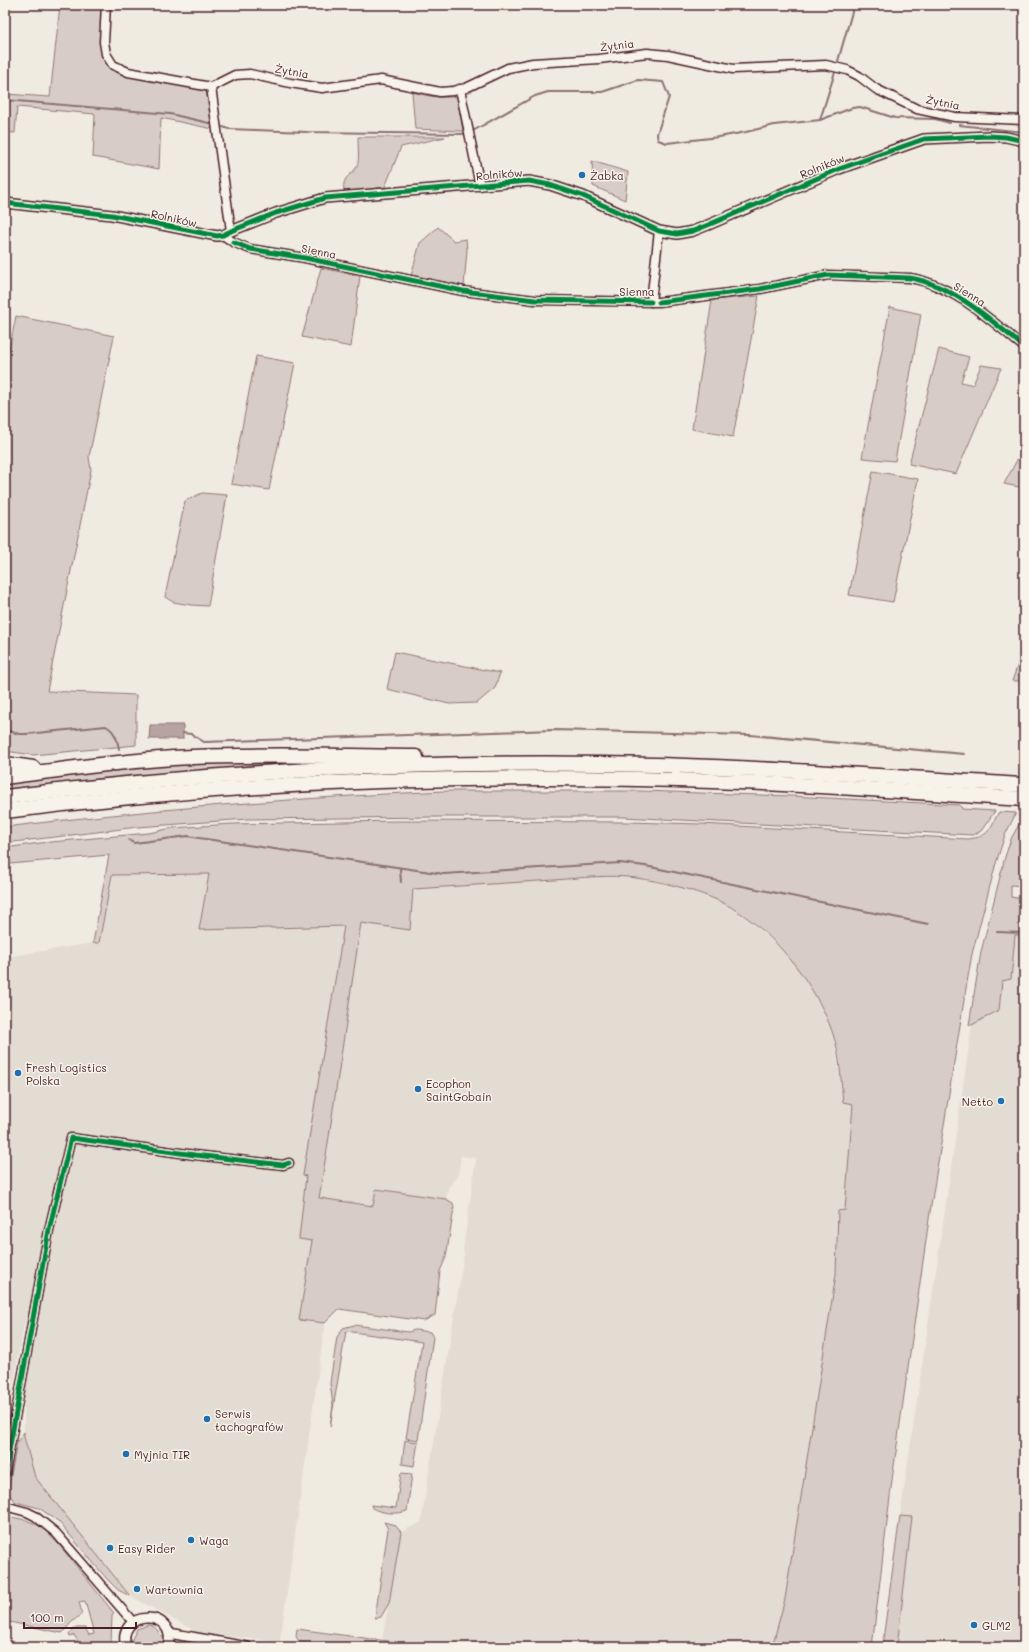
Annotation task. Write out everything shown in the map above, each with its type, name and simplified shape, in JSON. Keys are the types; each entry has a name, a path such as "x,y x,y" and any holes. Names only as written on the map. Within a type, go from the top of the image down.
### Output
{"highway":[{"path":"5,777 156,760 240,756 431,757 480,764"},
{"path":"5,764 55,771"},
{"path":"5,797 146,782 222,776 362,768 480,764 653,765 739,768 1024,785"},
{"path":"5,813 41,807 234,789 347,782 465,778 597,778 712,781 1024,799"}],"street":[{"path":"106,5 104,42 106,54 113,65 128,72 211,87 227,233"},
{"name":"Żytnia","path":"211,87 235,75 250,74 322,88 381,80 440,92 460,89 508,68 533,63 599,59 647,53 668,55 733,69 826,64 847,70 859,76 876,89 917,109 955,117 1024,120"},
{"path":"460,89 480,186"},
{"name":"Rolników","path":"5,203 112,215 210,236 227,233 276,213 325,198 534,181 583,196 660,231 677,234 693,231 839,169 924,139 989,136 1006,137 1024,141"},
{"path":"655,302 660,231"},
{"name":"Sienna","path":"227,233 233,242 250,249 305,258 463,291 535,300 655,302 760,289 828,275 910,278 922,280 979,310 1024,347"},
{"path":"5,1473 48,1230 71,1138 194,1155 283,1165 289,1163"},
{"path":"5,1506 27,1512 35,1516 56,1533 133,1622"},
{"path":"126,1647 125,1634 128,1628 133,1622 146,1617 154,1618 165,1626 169,1633 170,1640 168,1647"},
{"path":"169,1633 248,1647"}],"shaded area":[{"path":"60,5 104,5 103,54 127,75 206,91 213,129 161,118 159,169 93,157 95,114 17,107 15,133 5,132 5,94 50,97"},
{"path":"412,92 434,97 457,96 463,131 415,129"},
{"path":"358,137 445,137 401,147 385,187 350,192 344,191 344,181 358,163"},
{"path":"592,161 628,172 625,200 593,186"},
{"path":"438,227 454,241 466,239 467,250 464,286 411,276 420,243"},
{"path":"321,268 360,276 351,347 302,337"},
{"path":"759,296 733,437 692,429 712,300"},
{"path":"890,307 921,314 895,461 862,458"},
{"path":"16,316 114,336 89,457 91,470 47,691 136,695 136,745 33,755 5,751 5,371"},
{"path":"939,349 969,357 961,382 973,385 981,365 1001,368 956,474 909,464"},
{"path":"256,356 295,363 269,490 231,484"},
{"path":"1024,447 1024,488 1004,484"},
{"path":"873,471 918,479 893,602 849,595"},
{"path":"202,493 227,495 208,606 173,602 165,597 185,501"},
{"path":"1024,648 1024,681 1012,681"},
{"path":"395,652 500,673 495,688 477,703 449,704 387,689"},
{"path":"150,725 183,725 183,739 149,739"},
{"path":"264,760 313,762 132,776 5,790 5,781 178,764"},
{"path":"444,791 641,791 790,796 960,805 962,809 995,811 981,831 973,835 623,817 439,817 247,819 138,827 5,843 5,827 224,805"},
{"path":"999,812 1016,813 1005,835 996,863 972,954 965,994 930,1212 892,1480 872,1647 772,1647 785,1599 836,1274 838,1211 845,1210 853,1104 843,1102 837,1050 833,1034 825,1014 802,974 771,939 754,923 736,910 717,900 688,889 656,881 616,876 413,889 410,930 361,923 319,1198 373,1206 376,1189 446,1199 453,1203 454,1208 446,1257 440,1271 435,1315 424,1321 339,1309 325,1323 299,1320 312,1241 299,1239 306,1176 303,1175 344,926 199,930 209,874 112,875 99,943 93,943 109,855 10,864 5,870 5,848 40,843 149,833 172,828 232,824 397,821 627,822 701,824 968,839 985,834 991,827"},
{"path":"1024,815 1024,886 1011,885 1011,897 1024,899 1024,935 1015,935 1011,979 1002,981 999,1010 972,1025 969,1025 981,952 1005,857 1011,839"},
{"path":"209,874 199,930 344,926 303,1175 306,1176 299,1239 313,1240 299,1320 325,1323 280,1642 199,1633 130,1596 35,1477 24,1437 25,1321 5,1427 5,957 99,943 111,875"},
{"path":"597,877 635,877 680,887 717,900 747,919 774,941 800,970 819,1003 833,1035 843,1102 853,1103 845,1210 838,1211 836,1274 785,1599 772,1647 432,1647 382,1640 401,1532 421,1522 464,1254 463,1250 476,1158 461,1156 458,1177 449,1186 446,1199 376,1189 373,1206 319,1198 361,922 413,898 412,889"},
{"path":"1015,934 1024,935 1024,1647 897,1647 911,1517 900,1516 972,1025 999,1009 1002,981 1011,979"},
{"path":"354,1325 408,1332 415,1330 430,1332 433,1337 418,1440 406,1438 422,1342 346,1331 330,1427 333,1405 330,1383 337,1337 343,1328"},
{"path":"24,1432 35,1477 130,1596 118,1590 107,1579 58,1521 39,1508 16,1502 11,1497 8,1492 17,1442"},
{"path":"405,1440 418,1442 414,1466 402,1464"},
{"path":"401,1473 412,1474 407,1511 389,1513 372,1508 371,1505 396,1508"},
{"path":"900,1516 912,1517 897,1647 882,1647"},
{"path":"11,1517 26,1520 42,1527 61,1547 114,1613 112,1616 111,1644 109,1647 74,1647 73,1645 78,1641 74,1635 70,1637 69,1635 74,1628 85,1628 89,1635 94,1634 85,1601 79,1602 81,1614 62,1633 5,1621 5,1520"},
{"path":"384,1522 395,1525 401,1532 389,1603 381,1617 375,1618 388,1529"},
{"path":"148,1625 155,1627 166,1639 164,1647 131,1647 132,1639 137,1629"},
{"path":"297,1629 402,1643 401,1647 342,1647 299,1642 296,1636"}],"waterway":[{"path":"838,61 854,5"},
{"path":"820,120 835,72"},
{"path":"471,132 535,96 548,92 602,92 638,80 663,82 669,97 657,134 658,140 667,143 719,137 774,125 820,120 852,108 860,107 895,118 935,119 950,123"},
{"path":"5,100 170,114 213,124"},
{"path":"959,125 1024,132"},
{"path":"223,127 229,129 307,132 467,134"},
{"path":"5,730 19,734 27,734 106,726 112,730 119,749"},
{"path":"183,733 191,734 204,742 554,730 750,735 964,754"},
{"path":"129,840 134,843 188,836 444,874 620,863 645,866 928,924"},
{"path":"400,868 401,882"},
{"path":"997,932 1024,933"}],"cycle path":[{"path":"5,203 112,215 217,236 223,235 276,213 325,198 529,181 550,185 583,196 659,231 677,234 693,231 839,169 924,139 989,136 1006,137 1024,141"},
{"path":"233,242 250,249 305,258 463,291 535,300 651,302"},
{"path":"659,302 760,289 828,275 910,278 926,282 957,296 971,305 1024,347"},
{"path":"5,1473 49,1230 71,1138 195,1155 283,1165 289,1163"}],"place":[{"name":"Żabka","path":"582,175"},
{"name":"Fresh Logistics Polska","path":"18,1073"},
{"name":"Ecophon SaintGobain","path":"418,1089"},
{"name":"Netto","path":"1001,1101"},
{"name":"Serwis tachografów","path":"207,1419"},
{"name":"Myjnia TIR","path":"126,1454"},
{"name":"Waga","path":"191,1540"},
{"name":"Easy Rider","path":"110,1548"},
{"name":"Wartownia","path":"137,1589"},
{"name":"GLM2","path":"974,1625"}]}
